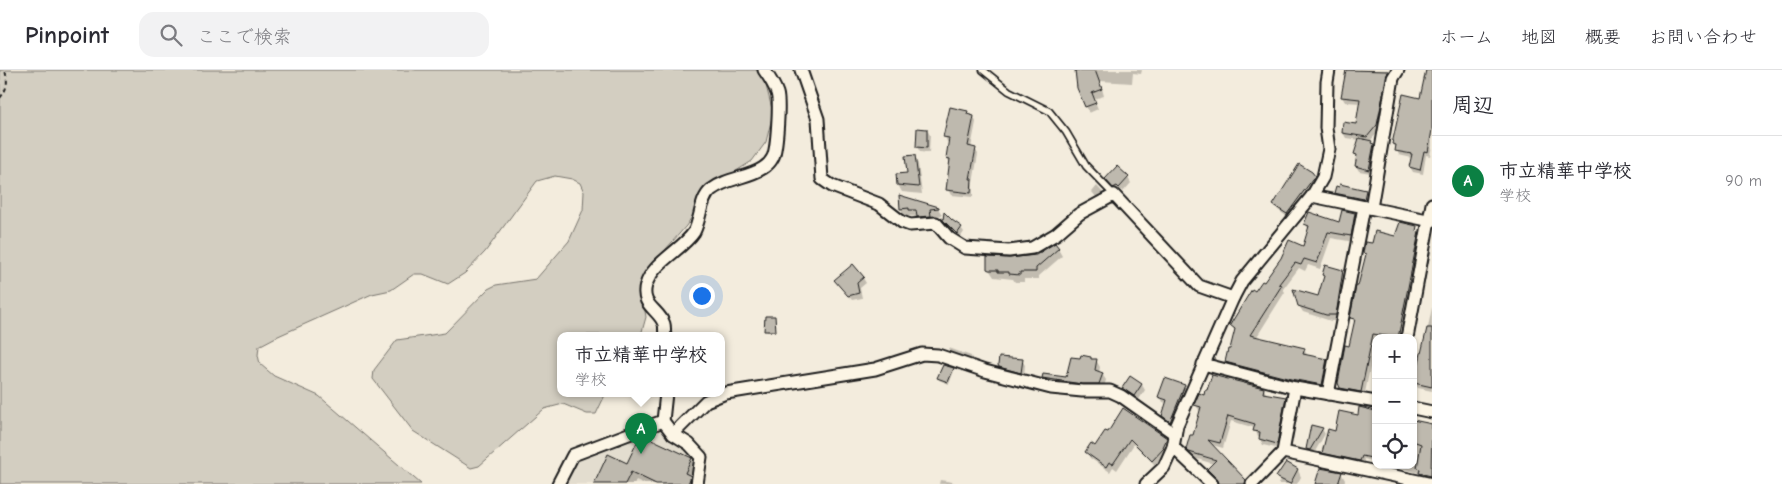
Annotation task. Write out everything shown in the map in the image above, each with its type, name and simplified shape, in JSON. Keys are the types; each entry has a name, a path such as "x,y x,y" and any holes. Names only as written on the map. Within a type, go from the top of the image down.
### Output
{"street":[{"path":"665,332 664,322 647,302 646,284 651,274 694,231 706,196 711,190 761,169 768,165 774,155 779,107 778,94 764,70"},
{"path":"801,70 818,119 822,179 832,186 879,204 902,222 910,225 936,223 949,238 965,248 1009,251 1032,248 1056,234 1079,214 1114,195 1199,286 1233,298"},
{"path":"1146,484 1164,467 1173,447 1177,425 1242,281 1312,196 1323,177 1329,149 1326,128 1329,70"},
{"path":"1328,394 1393,78 1398,70"},
{"path":"1312,196 1431,220"},
{"path":"1408,334 1431,220 1432,204"},
{"path":"725,393 875,369 922,354 938,355 985,371 1051,388 1110,391 1121,396 1175,434"},
{"path":"1203,364 1295,388 1372,401"},
{"path":"1252,484 1283,452 1295,388"},
{"path":"666,397 663,421 673,434 689,444 701,457 697,484"},
{"path":"673,434 706,401 716,397"},
{"path":"1417,409 1432,412"},
{"path":"558,484 573,455 663,421"},
{"path":"1173,447 1212,484"},
{"path":"1283,452 1432,484"}],"lane":[{"path":"983,70 1010,92 1049,111 1066,132 1086,166 1114,195"}],"path":[{"path":"0,98 6,90 8,80 5,70"}],"shaded area":[{"path":"0,70 762,70 773,113 766,142 752,161 711,187 686,226 653,264 643,299 646,317 642,332 557,332 557,397 604,397 596,414 587,414 563,404 544,409 479,466 471,468 413,431 373,379 374,370 397,340 445,333 488,289 496,285 536,279 569,241 583,210 584,192 580,183 572,179 555,176 537,181 485,252 465,273 448,284 423,274 414,274 391,290 372,294 259,346 260,364 274,376 319,396 421,484 0,484"},
{"path":"659,429 693,453 697,458 695,473 690,484 563,484 576,460 635,432"}],"building":[{"path":"1075,70 1095,70 1102,89 1092,93 1096,103 1085,107 1077,88"},
{"path":"1346,70 1388,71 1377,125 1367,137 1342,133 1343,122 1356,124 1360,99 1341,97"},
{"path":"1426,70 1432,70 1432,130 1428,152 1424,151 1420,170 1409,167 1412,154 1395,151 1396,145 1392,144 1403,94 1420,98"},
{"path":"950,107 968,111 967,114 974,116 968,146 976,148 970,179 972,179 971,193 946,190 950,159 946,158 949,138 943,137"},
{"path":"917,128 927,129 927,148 916,147"},
{"path":"1359,138 1372,141 1371,143 1374,144 1369,170 1355,166 1357,155 1354,154"},
{"path":"915,155 919,187 897,185 896,174 907,173 905,156"},
{"path":"1299,164 1315,176 1287,214 1273,205"},
{"path":"1117,166 1129,177 1119,188 1117,186 1113,188 1105,179"},
{"path":"1340,184 1366,190 1364,199 1334,193 1336,186 1339,187"},
{"path":"899,195 939,208 930,209 931,216 917,217 916,210 909,210 909,208 900,209"},
{"path":"1342,210 1355,213 1351,236 1328,232 1317,263 1304,259 1301,265 1295,263 1279,284 1282,285 1250,335 1305,348 1303,354 1327,359 1322,385 1225,362 1235,329 1230,325 1252,289 1255,291 1262,281 1264,282 1281,258 1289,240 1303,246 1309,226 1304,224 1309,212 1339,222"},
{"path":"944,212 962,227 957,234 943,220"},
{"path":"1400,222 1417,226 1416,231 1419,232 1399,334 1372,334 1361,392 1340,388 1338,383 1345,345 1349,346 1355,319 1350,318 1356,286 1358,286 1366,254 1363,253 1365,242 1372,243 1375,231 1395,236"},
{"path":"1055,243 1059,248 1036,268 1036,272 1020,272 1020,275 987,269 987,257 1009,258 1036,255"},
{"path":"853,264 864,277 857,283 859,293 848,296 834,280"},
{"path":"1325,265 1343,270 1336,315 1326,315 1298,306 1293,289 1318,296"},
{"path":"765,316 775,316 776,331 764,331"},
{"path":"1427,328 1432,328 1432,387 1417,384 1417,370"},
{"path":"1081,355 1097,359 1095,370 1103,373 1099,384 1082,384 1042,378 1043,374 1066,377 1071,357 1080,358"},
{"path":"999,357 1023,359 1021,373 999,367"},
{"path":"943,365 954,368 948,382 937,378"},
{"path":"1212,375 1264,388 1263,393 1286,397 1277,444 1259,439 1260,432 1253,431 1255,424 1228,416 1220,443 1208,440 1246,480 1245,484 1219,484 1217,479 1207,469 1216,460 1189,452 1186,449 1190,435 1193,435 1201,407 1194,405 1199,393 1204,395 1205,390 1207,390"},
{"path":"1130,376 1142,384 1134,396 1122,388"},
{"path":"1165,378 1185,385 1170,422 1162,416 1167,400 1158,397"},
{"path":"1359,407 1372,410 1372,458 1362,456 1360,461 1322,453 1328,429 1335,431 1339,411 1358,415"},
{"path":"1123,408 1167,438 1164,448 1152,461 1130,439 1113,464 1109,462 1106,467 1085,452 1091,443 1095,446 1105,431 1108,432"},
{"path":"1417,421 1432,424 1431,476 1419,473 1420,469 1417,468 1421,444 1417,442"},
{"path":"1311,425 1323,428 1310,450 1306,449"},
{"path":"645,436 692,458 685,473 691,476 688,484 656,484 631,472 625,484 594,484 608,454 627,463 639,438"},
{"path":"1286,462 1298,469 1290,484 1276,477"},
{"path":"1320,468 1342,472 1338,484 1315,484"}],"place":[{"name":"市立精華中学校","path":"641,454"}]}
